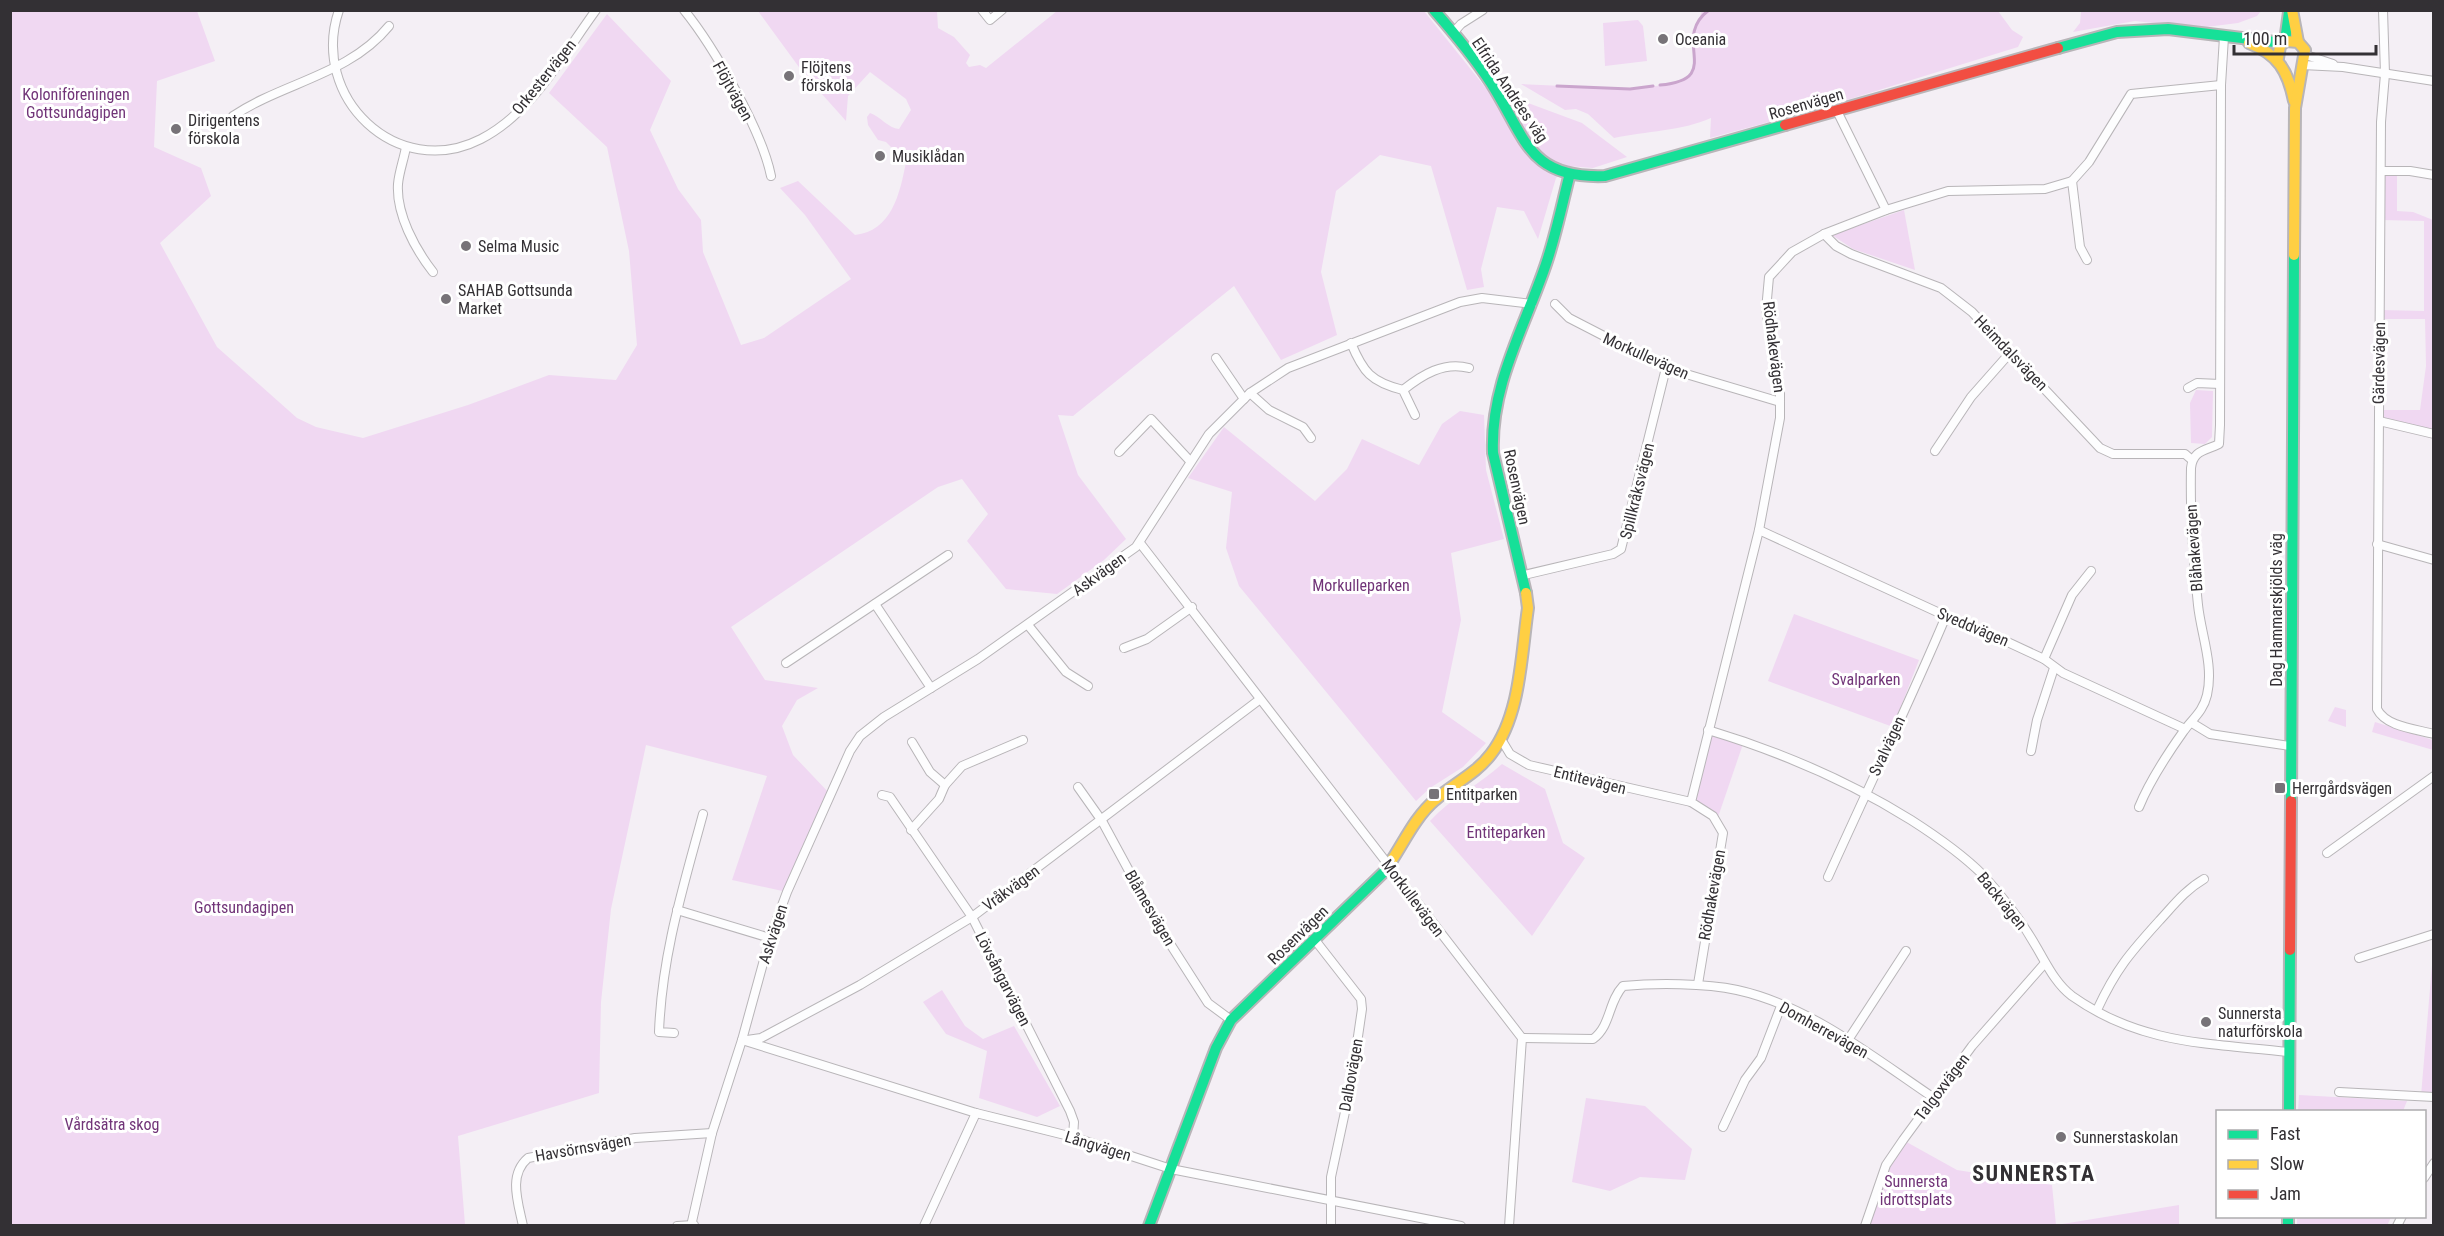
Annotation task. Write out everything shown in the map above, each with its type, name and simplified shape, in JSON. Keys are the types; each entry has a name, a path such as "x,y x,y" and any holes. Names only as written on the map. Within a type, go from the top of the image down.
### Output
{"street":[{"name":"Orkestervägen","path":"339,10 333,48 336,68 341,87 366,124 383,137 406,147 443,150 465,146 514,117 596,10"},
{"name":"Flöjtvägen","path":"684,10 723,72 757,134 767,154 771,176"},
{"path":"982,10 990,20 1002,10"},
{"name":"Elfrida Andrées väg","path":"1434,10 1491,83 1526,145 1552,169 1569,177"},
{"path":"1454,33 1461,24 1483,10"},
{"path":"2291,10 2281,62 2291,69 2303,62 2433,81"},
{"path":"2291,10 2303,62"},
{"name":"Gärdesvägen","path":"2383,10 2385,74 2377,544 2377,709 2379,714 2391,722 2433,734"},
{"path":"233,116 256,100 336,68 374,44 389,26"},
{"name":"Rosenvägen","path":"1149,1226 1216,1048 1231,1020 1316,940 1389,865 1421,814 1435,800 1471,775 1492,753 1501,739 1515,701 1527,620 1524,575 1498,478 1492,433 1503,374 1532,304 1569,177 1578,179 1605,176 2117,32 2151,28 2284,42"},
{"path":"2192,460 2202,450 2219,444 2221,85 2229,37"},
{"name":"Rosenvägen","path":"2229,37 2263,48 2281,62"},
{"path":"2284,42 2298,42"},
{"name":"Dag Hammarskjölds väg","path":"2281,62 2295,108"},
{"name":"Dag Hammarskjölds väg","path":"2289,1110 2295,108 2303,62"},
{"path":"2087,260 2080,247 2072,181 2089,162 2131,94 2221,85"},
{"path":"1837,111 1886,210"},
{"path":"406,147 398,185 404,219 414,248 433,272"},
{"path":"2382,171 2410,171 2433,175"},
{"name":"Rödhakevägen","path":"1698,984 1723,833 1713,816 1691,802 1759,530 1780,418 1780,402 1766,310 1769,277 1792,252 1824,234 1886,210 1948,191 2045,189 2072,181"},
{"name":"Heimdalsvägen","path":"1824,234 1836,246 1851,254 1941,288 1972,312 2009,354 2106,451 2113,454 2185,454 2192,460"},
{"path":"1140,543 1209,434 1247,396 1288,368 1460,302 1482,298 1532,304"},
{"name":"Morkullevägen","path":"1554,304 1569,318 1666,368 1780,402"},
{"path":"1351,343 1359,362 1371,379 1403,390 1415,415"},
{"path":"1935,451 1971,397 2009,354"},
{"path":"1216,358 1247,396 1303,427 1311,438"},
{"path":"1403,390 1424,374 1456,365 1469,368"},
{"name":"Spillkråksvägen","path":"1524,575 1613,554 1621,549 1666,368"},
{"path":"2188,388 2197,383 2220,384"},
{"path":"1119,452 1151,419 1190,462"},
{"path":"2379,421 2433,434"},
{"name":"Blåhakevägen","path":"2139,807 2148,784 2185,729 2202,711 2209,678 2198,607 2191,534 2192,460"},
{"name":"Sveddvägen","path":"1759,530 2044,659 2055,668 2185,729"},
{"name":"Morkullevägen","path":"1140,543 1192,607 1259,700 1522,1038"},
{"name":"Askvägen","path":"692,1225 712,1133 742,1040 770,938 787,892 854,744 884,717 1028,625 1140,543"},
{"path":"2377,544 2433,560"},
{"path":"786,663 948,555"},
{"path":"2044,659 2072,595 2091,571"},
{"path":"875,604 931,688"},
{"path":"1124,648 1147,639 1192,607"},
{"name":"Svalvägen","path":"1828,877 1888,749 1946,616"},
{"path":"1028,625 1066,672 1088,686"},
{"path":"2031,751 2037,720 2055,668"},
{"name":"Vråkvägen","path":"742,1040 761,1038 860,985 972,917 1102,821 1259,700"},
{"path":"2192,723 2210,734 2290,746"},
{"name":"Backvägen","path":"1708,730 1783,754 1866,792 1944,842 1983,875 2016,916 2045,963 2070,994 2097,1010 2147,1034 2188,1042 2288,1053"},
{"name":"Entitevägen","path":"1501,739 1510,754 1529,765 1691,802"},
{"path":"911,831 939,799 945,785 962,766 1023,740"},
{"path":"912,742 930,772 945,785"},
{"path":"2327,853 2433,776"},
{"name":"Blåmesvägen","path":"1078,787 1102,821 1160,927 1208,1003 1231,1020"},
{"name":"Lövsångarvägen","path":"882,795 890,797 911,831 972,917 1070,1111 1074,1122 1072,1137"},
{"path":"674,1033 659,1032 660,998 667,947 703,814"},
{"path":"2097,1010 2115,973 2130,951 2188,890 2204,879"},
{"path":"677,910 770,938"},
{"path":"2359,958 2433,934"},
{"name":"Dalbovägen","path":"1316,940 1357,994 1362,1009 1351,1084 1331,1177 1331,1226"},
{"path":"1848,1040 1906,951"},
{"name":"Talgoxvägen","path":"1865,1226 1886,1165 1972,1046 2045,963"},
{"name":"Domherrevägen","path":"1522,1038 1593,1039 1606,1025 1618,991 1623,986 1698,984 1738,990 1781,1006 1848,1040 1934,1098"},
{"path":"1724,1127 1745,1080 1761,1058 1781,1006"},
{"path":"1509,1226 1522,1038"},
{"name":"Långvägen","path":"742,1040 976,1113 1072,1137 1171,1169 1330,1198 1461,1226"},
{"path":"2339,1092 2433,1097"},
{"path":"924,1226 976,1113"},
{"name":"Havsörnsvägen","path":"523,1226 515,1179 520,1165 528,1158 635,1138 712,1133"},
{"path":"677,1226 692,1225"}],"green space":[{"path":"10,11 197,11 215,61 157,81 154,147 201,168 211,196 160,243 217,347 297,418 316,427 363,438 468,405 549,375 616,380 637,345 629,251 607,147 549,93 607,14 671,81 650,130 678,189 701,220 703,252 741,345 764,338 851,279 805,215 780,188 798,181 855,235 868,232 878,226 892,209 901,186 906,162 886,142 878,140 868,125 867,117 870,113 891,127 899,129 911,110 906,99 870,72 848,96 846,121 804,74 758,11 937,11 938,28 954,37 970,55 966,63 969,67 980,65 986,68 1057,11 1424,11 1485,87 1582,123 1627,157 1593,168 1568,166 1556,178 1538,239 1524,211 1497,207 1481,269 1484,287 1467,290 1431,166 1380,155 1336,191 1321,272 1337,335 1281,360 1234,286 1073,416 1058,415 1078,475 1126,539 1104,560 1057,594 1006,589 967,541 988,514 962,479 938,487 731,627 765,680 818,688 797,700 782,726 793,755 831,795 787,892 732,880 767,776 646,745 611,909 601,1002 599,1093 458,1136 465,1225 11,1225"},
{"path":"1702,11 1998,11 2012,30 2023,37 2018,47 1821,108 1710,138 1711,118 1676,128 1614,138 1588,114 1576,109 1565,110 1521,84 1630,89 1680,83 1692,75 1694,70 1693,33"},
{"path":"2081,11 2261,11 2257,16 2238,23 2198,28 2135,21 2073,32 2080,23"},
{"path":"1638,20 1643,26 1647,61 1605,66 1603,23"},
{"path":"2382,171 2397,171 2397,211 2413,212 2433,220 2433,434 2379,421 2379,410 2420,410 2426,366 2425,319 2380,319 2380,310 2424,311 2424,221 2381,220"},
{"path":"1904,210 1915,270 1853,249 1832,235"},
{"path":"2196,390 2213,391 2212,437 2205,444 2191,443 2190,403"},
{"name":"Morkulleparken","path":"1460,411 1484,415 1486,470 1504,539 1451,553 1461,620 1442,712 1486,743 1463,767 1430,788 1416,801 1239,586 1226,548 1232,492 1188,478 1224,427 1315,501 1347,469 1362,439 1419,465 1442,424"},
{"name":"Svalparken","path":"1794,614 1919,660 1893,727 1768,681"},
{"path":"2335,707 2346,710 2346,727 2328,721"},
{"path":"2375,722 2433,740 2433,750 2372,732"},
{"path":"1708,730 1744,741 1717,820 1691,802"},
{"name":"Entiteparken","path":"1502,764 1545,789 1563,843 1585,858 1532,936 1430,821 1447,805"},
{"path":"2433,953 2433,1097 2421,1096"},
{"path":"942,990 965,1026 983,1039 1014,1026 1060,1106 1037,1117 979,1098 987,1051 946,1034 923,1002"},
{"path":"2299,1095 2407,1101 2403,1110 2298,1110"},
{"path":"1586,1098 1645,1106 1692,1149 1685,1180 1640,1177 1610,1191 1572,1182"},
{"name":"Sunnersta idrottsplats","path":"1903,1140 1957,1170 2052,1185 2056,1225 2179,1205 2179,1225 1865,1226 1886,1165"},
{"path":"2297,1218 2391,1218 2387,1226 2297,1225"}],"waterway":[{"path":"1660,85 1679,81 1690,75 1694,67 1694,34 1698,22 1709,10"},
{"path":"1557,86 1630,89 1653,86"}],"traffic: fast":[{"path":"1434,10 1464,45 1491,83 1532,151 1544,162 1560,170 1579,175 1605,176 1785,125"},
{"path":"2285,41 2289,12"},
{"path":"2058,48 2117,32 2168,29 2283,43"},
{"path":"1526,593 1493,453 1494,428 1503,379 1547,261 1569,177"},
{"path":"2291,801 2294,255"},
{"path":"1149,1226 1216,1048 1231,1020 1385,871 1392,860"},
{"path":"2289,1110 2290,950"},
{"path":"2288,1218 2288,1226"}],"traffic: slow":[{"path":"2292,10 2298,42"},
{"path":"2278,58 2280,46 2285,41 2298,42 2305,50 2295,108 2294,255"},
{"path":"2249,43 2267,52 2280,65 2289,81 2294,101"},
{"path":"1392,860 1428,806 1485,761 1501,738 1514,703 1518,684 1528,608 1526,593"}],"traffic: jam":[{"path":"1785,125 2058,48"},
{"path":"2290,950 2291,801"}],"place":[{"name":"Oceania","path":"1663,39"},
{"name":"Flöjtens förskola","path":"789,76"},
{"name":"Dirigentens förskola","path":"176,129"},
{"name":"Musiklådan","path":"880,156"},
{"name":"Selma Music","path":"466,246"},
{"name":"SAHAB Gottsunda Market","path":"446,299"},
{"name":"Herrgårdsvägen","path":"2280,788"},
{"name":"Entitparken","path":"1434,794"},
{"name":"Sunnersta naturförskola","path":"2206,1022"},
{"name":"Sunnerstaskolan","path":"2061,1137"}],"district":[{"name":"SUNNERSTA","path":"2034,1173"}],"park label":[{"name":"Koloniföreningen Gottsundagipen","path":"76,103"},
{"name":"Gottsundagipen","path":"244,907"},
{"name":"Vårdsätra skog","path":"112,1124"}]}
